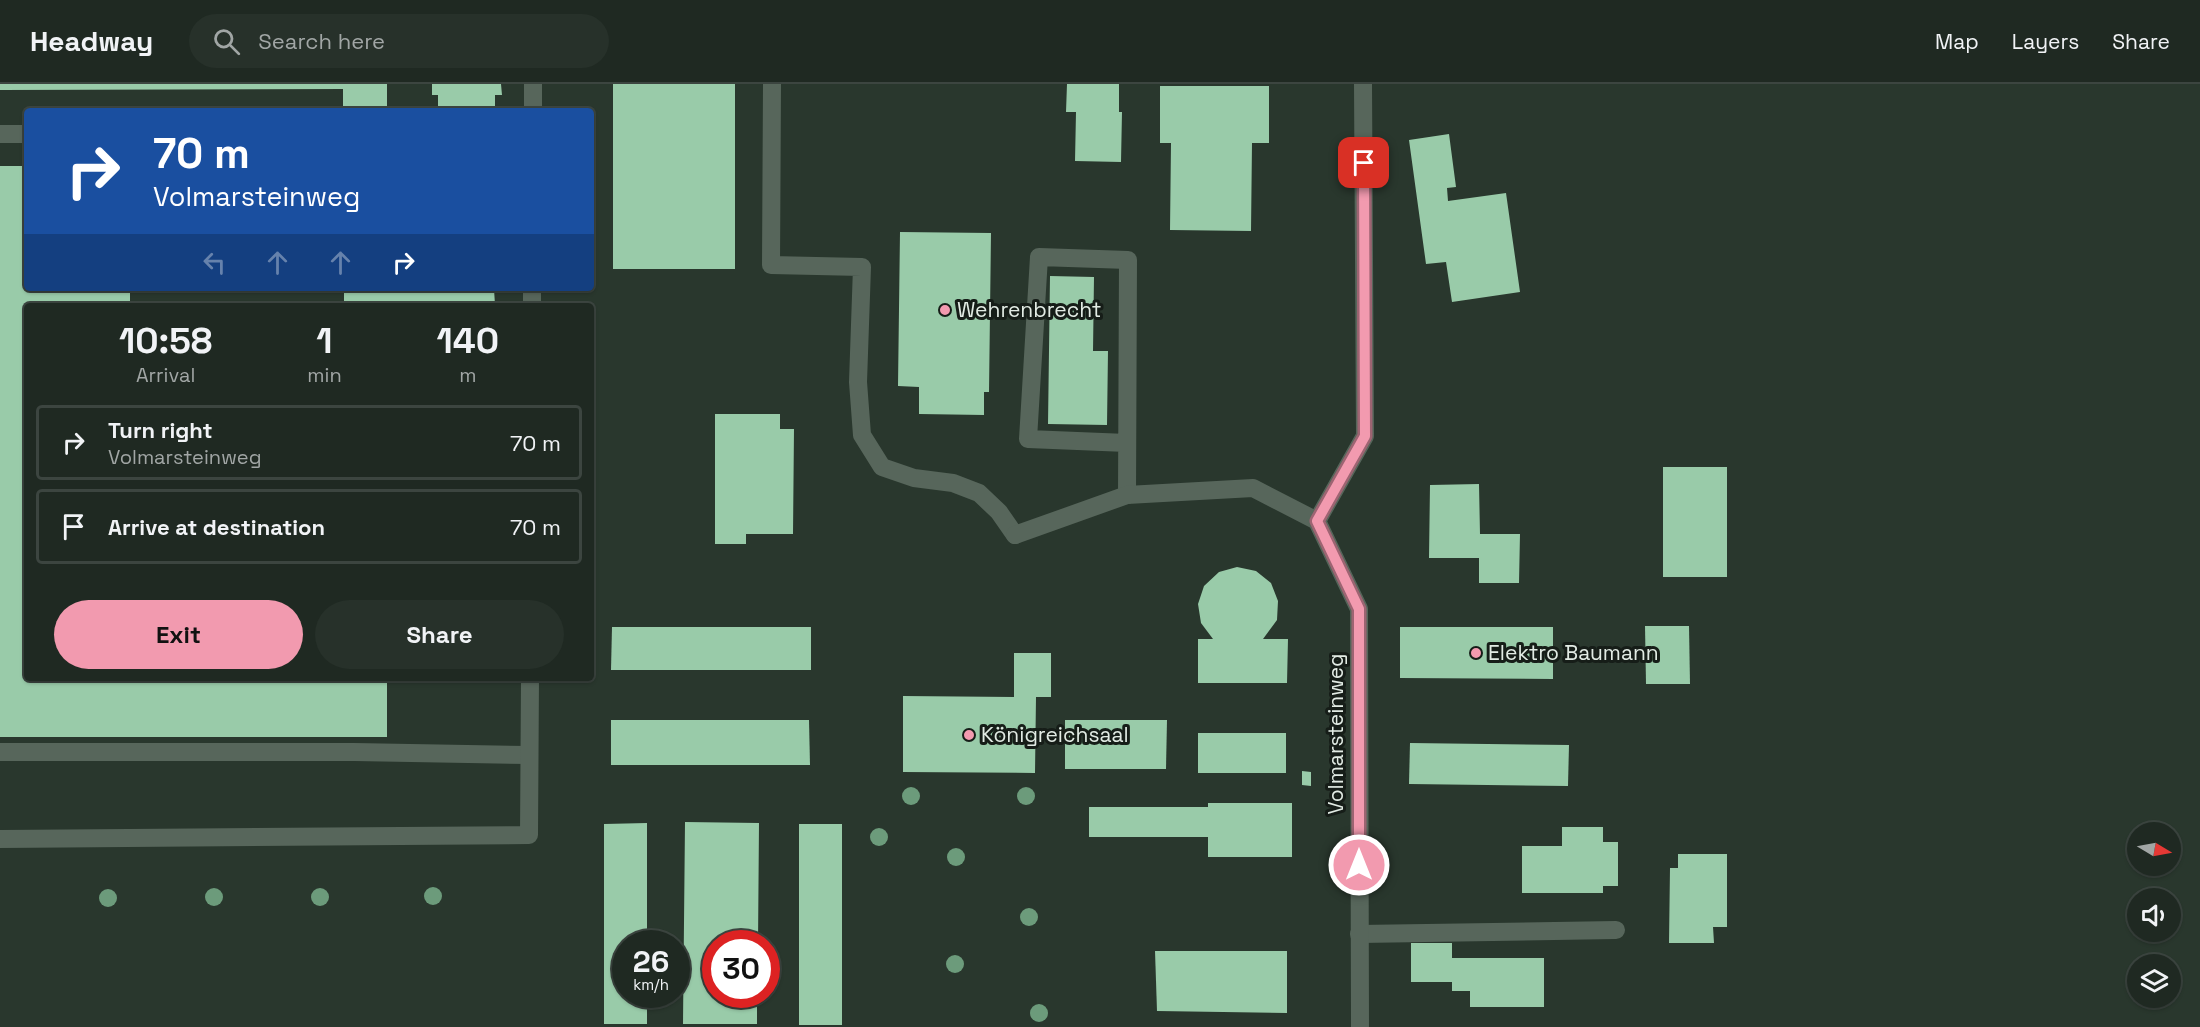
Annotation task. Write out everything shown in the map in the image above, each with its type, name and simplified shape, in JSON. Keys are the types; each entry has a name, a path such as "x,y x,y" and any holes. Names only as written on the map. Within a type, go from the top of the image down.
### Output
{"street":[{"path":"533,84 533,108"},
{"path":"772,84 771,265 862,267 858,382 862,435 882,467 914,478 953,483 980,493 999,512 1015,535 1127,495 1253,488 1317,521 1365,436 1363,84"},
{"path":"0,134 24,134"},
{"path":"1127,443 1028,439 1039,257 1128,260 1127,495"},
{"name":"Volmarsteinweg","path":"1317,521 1359,609 1360,1027"},
{"path":"0,839 529,835 530,681"},
{"path":"0,752 354,752 529,755"},
{"path":"1359,934 1616,930"}],"building":[{"path":"0,84 387,84 387,108 343,108 343,89 0,90"},
{"path":"432,84 501,84 502,95 495,95 495,108 438,108 438,95 432,95"},
{"path":"613,84 735,84 735,269 613,269"},
{"path":"1067,84 1119,84 1119,112 1122,112 1121,162 1075,161 1076,112 1066,112"},
{"path":"1160,86 1269,86 1269,143 1252,143 1251,231 1170,230 1171,143 1160,143"},
{"path":"1449,134 1456,187 1447,188 1448,201 1506,193 1520,292 1452,302 1446,262 1426,264 1409,140"},
{"path":"0,166 24,166 24,291 130,291 130,303 24,303 24,681 387,681 387,737 0,737"},
{"name":"Wehrenbrecht","path":"900,232 991,233 989,392 984,392 984,415 919,414 919,387 898,386"},
{"path":"1050,276 1094,277 1093,351 1108,351 1107,425 1048,424"},
{"path":"344,291 494,291 495,303 344,303"},
{"path":"715,414 780,414 780,429 794,429 793,534 746,534 746,544 715,544"},
{"path":"1663,467 1727,467 1727,577 1663,577"},
{"path":"1479,484 1480,534 1520,534 1519,583 1479,583 1479,558 1429,558 1430,485"},
{"path":"1237,567 1256,571 1271,583 1278,601 1277,620 1263,639 1288,639 1287,683 1198,683 1198,639 1213,639 1201,623 1198,604 1204,586 1219,572"},
{"path":"1645,626 1689,626 1690,684 1646,684"},
{"path":"612,627 811,627 811,670 611,670"},
{"name":"Elektro Baumann","path":"1400,627 1553,627 1553,679 1400,678"},
{"name":"Königreichsaal","path":"1014,653 1051,653 1051,697 1036,697 1035,773 903,772 903,696 1014,697"},
{"path":"611,720 809,720 810,765 611,765"},
{"path":"1065,720 1167,720 1166,769 1065,769"},
{"path":"1198,733 1286,733 1286,773 1198,773"},
{"path":"1410,743 1569,745 1568,786 1409,784"},
{"path":"1302,771 1311,772 1311,786 1302,785"},
{"path":"1208,803 1292,803 1292,857 1208,857 1208,837 1089,837 1089,807 1208,807"},
{"path":"685,822 759,823 758,930 702,930 702,1008 757,1008 757,1024 683,1024 683,1008 690,1008 690,930 684,930"},
{"path":"647,823 647,930 612,930 612,1008 647,1008 647,1024 604,1024 604,824"},
{"path":"799,824 842,824 842,1025 799,1025"},
{"path":"1562,827 1603,827 1603,842 1618,842 1618,886 1603,886 1603,893 1522,893 1522,846 1562,846"},
{"path":"1678,854 1727,854 1727,927 1713,927 1714,943 1669,943 1670,868 1678,868"},
{"path":"1411,943 1452,943 1452,958 1544,958 1544,1007 1470,1007 1470,991 1452,991 1452,982 1411,982"},
{"path":"1155,951 1287,951 1287,1013 1157,1011"}],"place":[{"name":"Wehrenbrecht","path":"945,310"},
{"name":"Elektro Baumann","path":"1476,653"},
{"name":"Königreichsaal","path":"969,735"}],"route":[{"path":"1359,865 1359,609 1317,521 1365,436 1364,163"}]}
